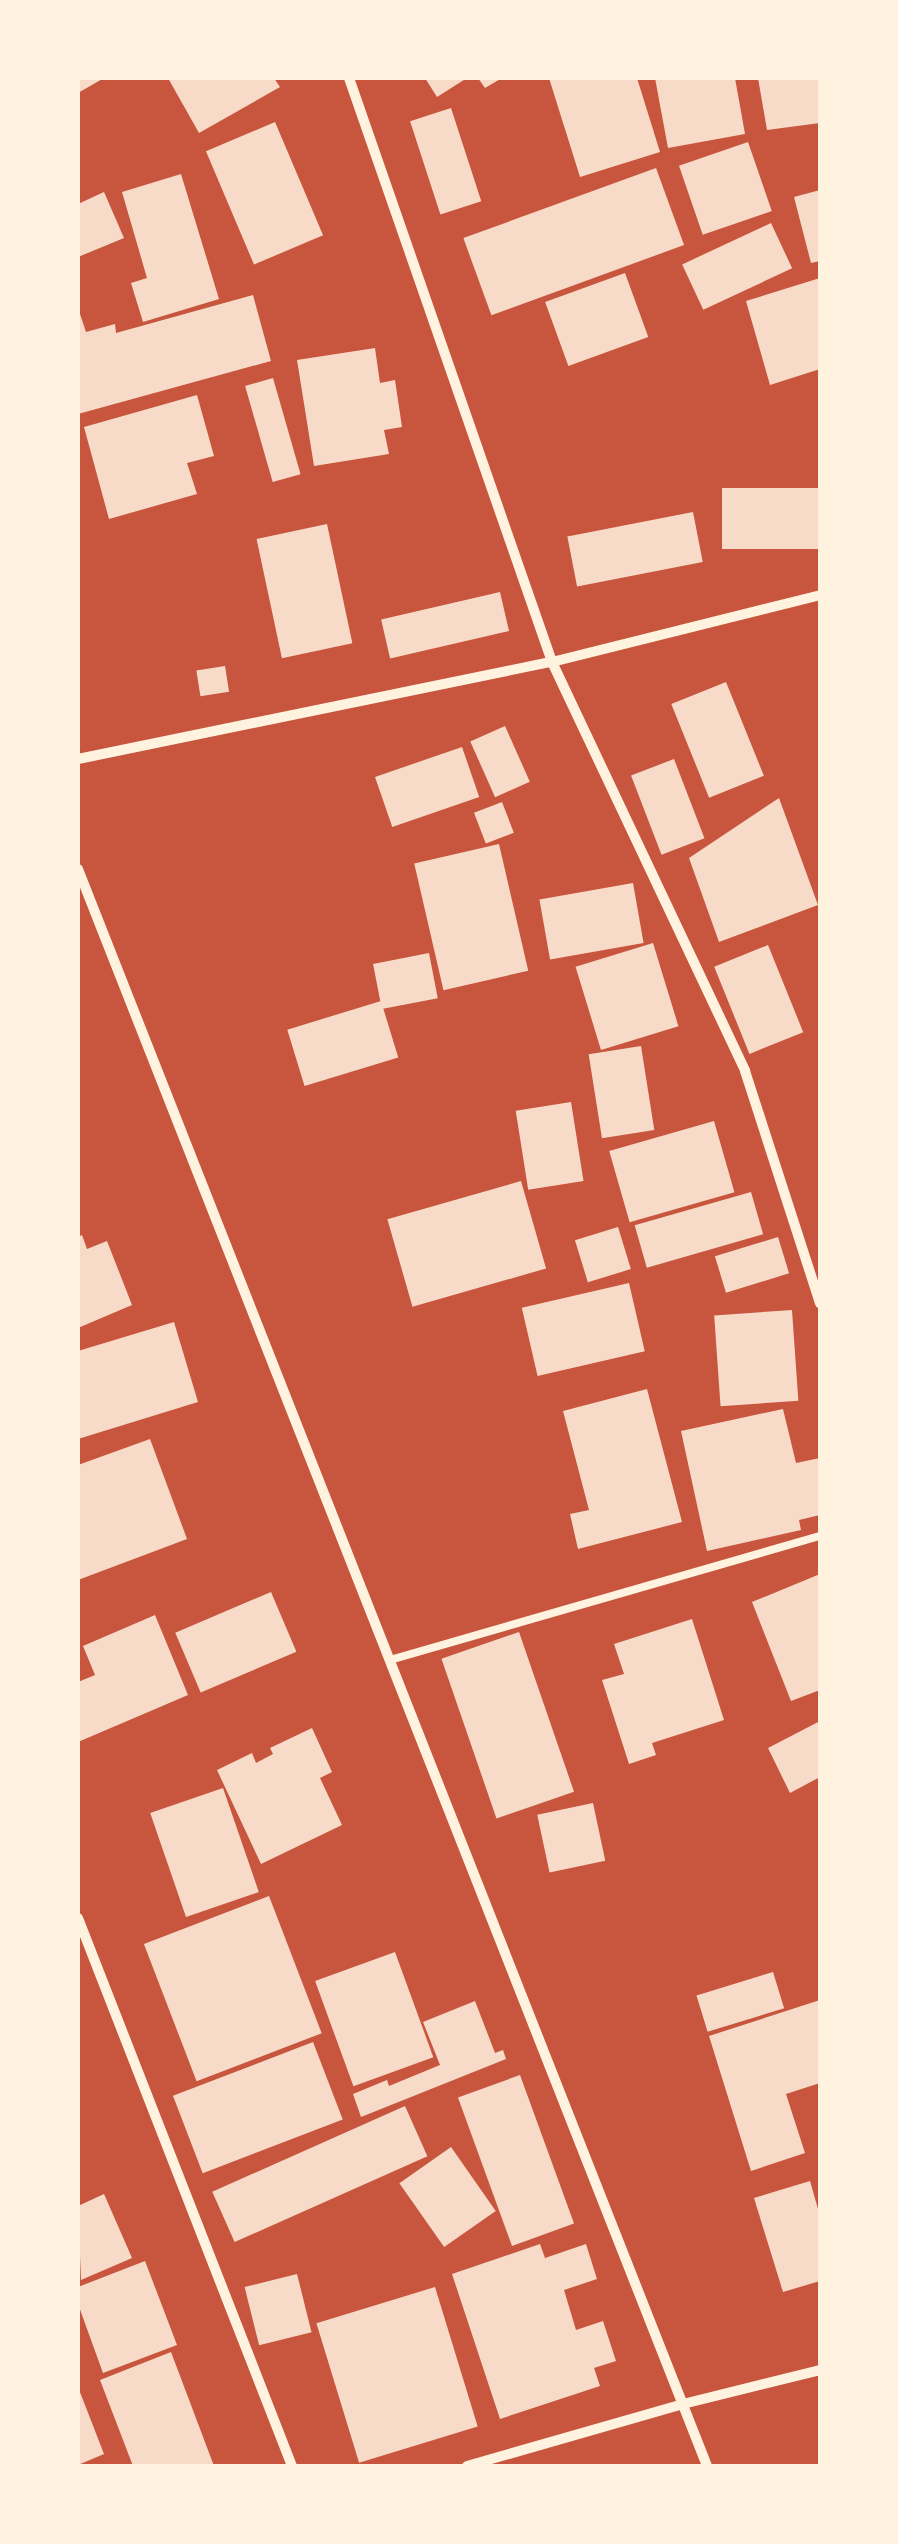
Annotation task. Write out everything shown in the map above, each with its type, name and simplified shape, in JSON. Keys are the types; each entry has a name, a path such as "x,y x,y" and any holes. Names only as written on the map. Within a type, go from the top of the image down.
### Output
{"street":[{"path":"349,78 552,662 746,1071 820,1304"},
{"path":"78,759 552,662 820,595"},
{"path":"78,869 707,2466"},
{"path":"78,1918 292,2466"},
{"path":"467,2466 683,2404 820,2370"}],"lane":[{"path":"390,1660 820,1536"}],"building":[{"path":"78,78 104,78 78,93"},
{"path":"168,78 274,78 280,87 199,133"},
{"path":"425,78 467,78 437,97"},
{"path":"478,78 502,78 485,88"},
{"path":"549,78 637,78 660,152 580,177"},
{"path":"655,78 735,78 745,134 668,148"},
{"path":"758,78 820,78 820,123 767,130"},
{"path":"451,108 481,201 440,214 410,121"},
{"path":"275,122 323,235 254,265 206,151"},
{"path":"748,142 772,211 703,235 679,166"},
{"path":"656,168 684,245 491,315 463,238"},
{"path":"181,174 219,299 143,322 131,283 147,278 122,192"},
{"path":"820,190 820,261 811,263 794,197"},
{"path":"104,192 124,238 78,257 78,204"},
{"path":"771,223 792,268 703,310 682,264"},
{"path":"625,273 648,337 568,366 545,302"},
{"path":"820,278 820,369 770,385 746,301"},
{"path":"253,295 271,361 78,414 78,308 86,332 115,324 116,333"},
{"path":"375,348 380,383 395,380 402,427 384,430 389,454 314,466 297,360"},
{"path":"273,378 301,474 273,482 245,386"},
{"path":"197,395 214,456 187,463 197,494 109,519 84,427"},
{"path":"722,488 820,488 820,549 722,549"},
{"path":"693,512 703,562 577,586 567,536"},
{"path":"327,524 352,643 282,658 257,539"},
{"path":"500,592 509,631 390,658 381,619"},
{"path":"225,666 229,692 200,696 196,671"},
{"path":"726,682 764,776 709,798 671,704"},
{"path":"505,726 530,782 495,797 470,741"},
{"path":"462,747 479,797 392,827 375,777"},
{"path":"674,759 704,838 662,855 631,775"},
{"path":"779,798 818,905 719,942 689,858"},
{"path":"502,802 514,833 486,844 474,813"},
{"path":"499,844 528,971 443,990 414,864"},
{"path":"633,883 644,943 550,960 539,899"},
{"path":"653,943 678,1026 601,1050 576,967"},
{"path":"768,945 803,1032 749,1054 714,967"},
{"path":"429,953 438,998 382,1009 373,964"},
{"path":"381,1001 398,1057 305,1086 287,1030"},
{"path":"641,1046 654,1130 602,1138 589,1054"},
{"path":"571,1102 584,1181 528,1190 516,1111"},
{"path":"714,1121 734,1192 630,1222 609,1151"},
{"path":"521,1181 546,1268 412,1307 387,1219"},
{"path":"751,1192 763,1234 647,1268 635,1225"},
{"path":"618,1227 631,1269 588,1282 575,1240"},
{"path":"82,1235 87,1249 107,1241 132,1305 78,1328 78,1237"},
{"path":"778,1237 789,1273 726,1293 715,1256"},
{"path":"629,1283 645,1351 538,1376 522,1308"},
{"path":"792,1310 798,1401 721,1406 714,1315"},
{"path":"174,1322 198,1402 78,1439 78,1351"},
{"path":"647,1389 682,1522 578,1549 570,1514 589,1510 563,1411"},
{"path":"783,1409 796,1463 820,1458 820,1515 799,1520 801,1530 707,1551 681,1431"},
{"path":"150,1439 187,1539 78,1580 78,1465"},
{"path":"820,1574 820,1690 791,1701 752,1602"},
{"path":"271,1592 296,1652 201,1692 175,1633"},
{"path":"155,1615 188,1695 78,1742 78,1682 95,1675 83,1646"},
{"path":"692,1619 724,1720 652,1743 656,1755 629,1764 602,1680 624,1674 614,1644"},
{"path":"519,1632 574,1792 496,1818 441,1659"},
{"path":"820,1721 820,1777 790,1793 768,1748"},
{"path":"312,1728 332,1772 320,1778 342,1825 261,1864 217,1770 252,1753 256,1763 273,1754 270,1748"},
{"path":"223,1788 259,1892 186,1917 150,1813"},
{"path":"593,1803 605,1861 550,1873 537,1815"},
{"path":"269,1896 322,2033 197,2081 144,1944"},
{"path":"395,1952 433,2057 353,2086 315,1981"},
{"path":"773,1972 784,2008 708,2032 696,1995"},
{"path":"820,2000 820,2083 786,2094 805,2153 751,2171 709,2036"},
{"path":"475,2001 495,2053 503,2050 506,2059 361,2117 353,2094 387,2080 389,2086 440,2065 423,2022"},
{"path":"313,2042 343,2119 203,2173 173,2096"},
{"path":"520,2075 574,2223 512,2246 458,2098"},
{"path":"405,2106 427,2156 235,2242 212,2192"},
{"path":"451,2147 496,2211 444,2247 399,2183"},
{"path":"810,2181 820,2216 820,2281 783,2292 754,2198"},
{"path":"104,2194 132,2258 81,2280 78,2206"},
{"path":"540,2244 545,2258 586,2244 597,2279 564,2290 576,2330 603,2321 616,2361 594,2368 600,2386 500,2419 452,2274"},
{"path":"145,2261 177,2345 103,2373 78,2304 78,2287"},
{"path":"297,2274 312,2332 259,2345 245,2287"},
{"path":"435,2287 478,2427 359,2463 316,2323"},
{"path":"171,2352 214,2466 133,2466 100,2380"},
{"path":"78,2387 104,2454 78,2465"}]}
